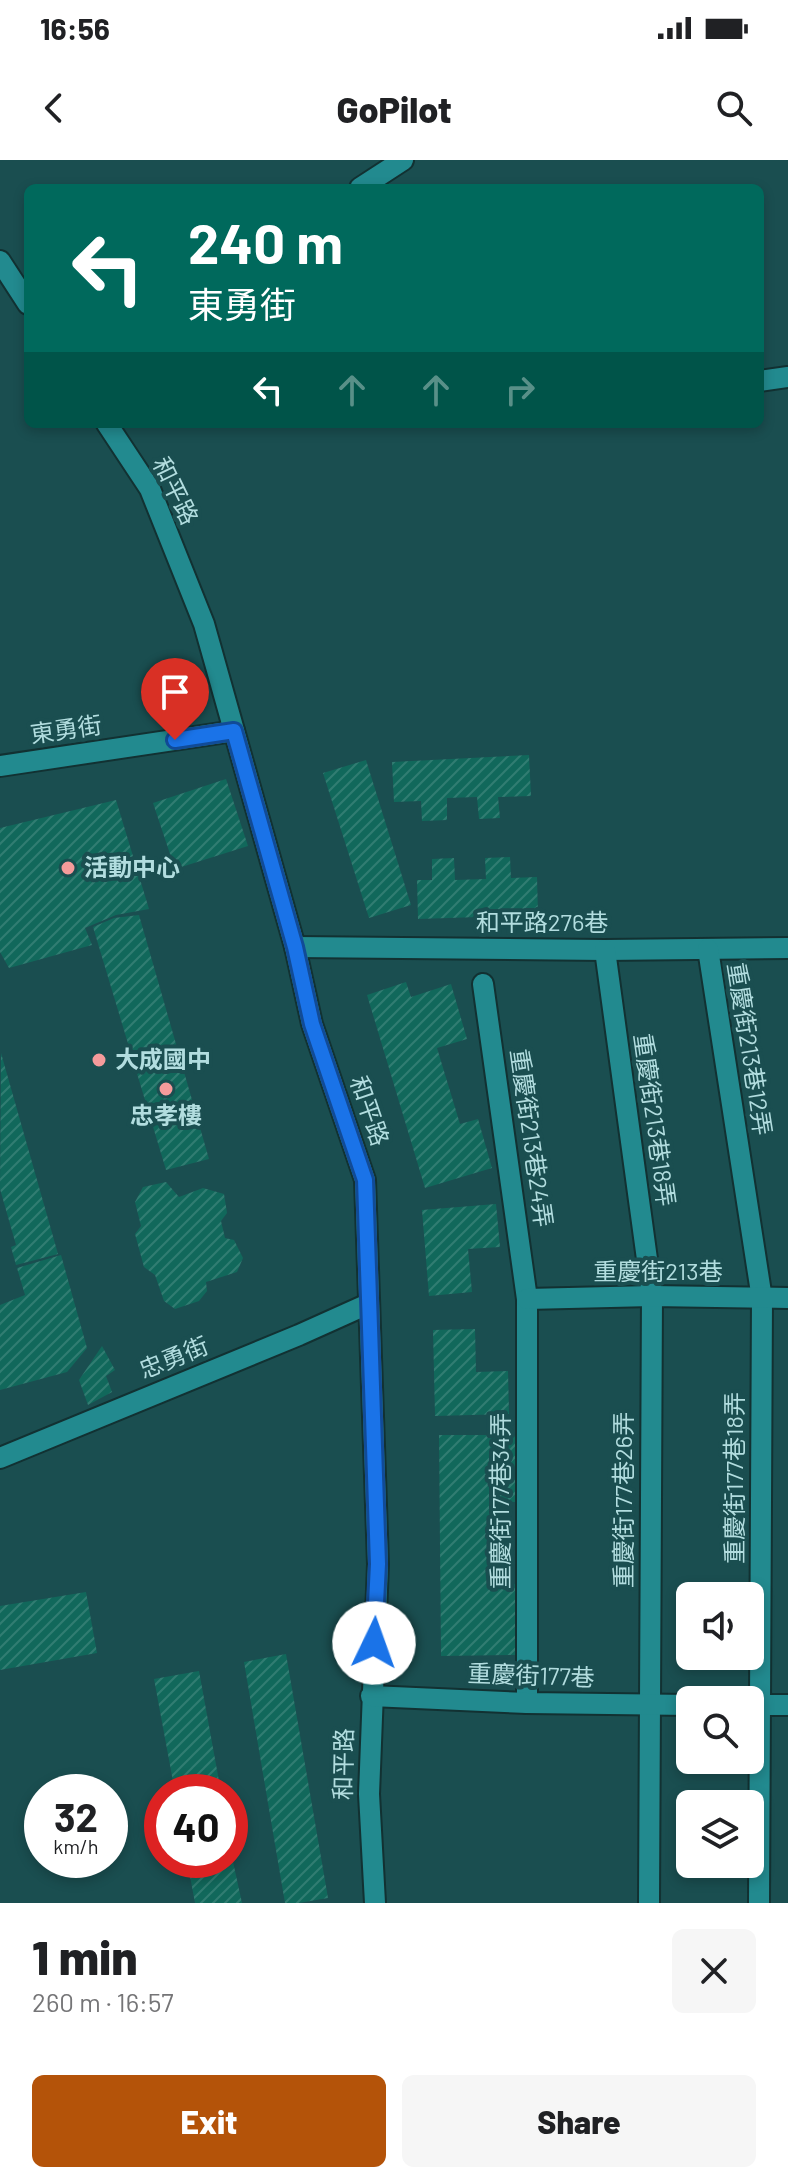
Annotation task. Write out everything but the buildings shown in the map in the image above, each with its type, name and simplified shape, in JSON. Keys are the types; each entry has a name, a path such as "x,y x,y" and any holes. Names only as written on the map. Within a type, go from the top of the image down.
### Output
{"street":[{"path":"366,184 403,160"},
{"path":"0,261 24,298"},
{"path":"764,380 788,377"},
{"name":"和平路","path":"110,428 150,489 204,624 295,947 312,1024 365,1180 378,1564 369,1794 375,1903"},
{"name":"東勇街","path":"0,766 234,731"},
{"name":"和平路276巷","path":"295,947 788,948"},
{"name":"重慶街213巷12弄","path":"708,949 762,1299"},
{"name":"重慶街213巷18弄","path":"605,950 652,1296"},
{"name":"重慶街213巷24弄","path":"483,984 527,1299"},
{"name":"重慶街213巷","path":"527,1299 652,1296 788,1298"},
{"name":"重慶街177巷26弄","path":"649,1903 652,1296"},
{"name":"重慶街177巷34弄","path":"527,1299 527,1703"},
{"name":"重慶街177巷18弄","path":"755,1686 762,1299"},
{"name":"忠勇街","path":"0,1458 368,1304"},
{"name":"重慶街177巷","path":"371,1696 527,1703 676,1705"},
{"path":"764,1705 788,1705"},
{"name":"重慶街177巷18弄","path":"756,1774 759,1903"}],"place":[{"name":"活動中心","path":"68,868"},
{"name":"大成國中","path":"99,1060"},
{"name":"忠孝樓","path":"166,1089"}],"route":[{"path":"175,740 234,731 295,947 312,1024 365,1180 378,1564 374,1643"}]}
